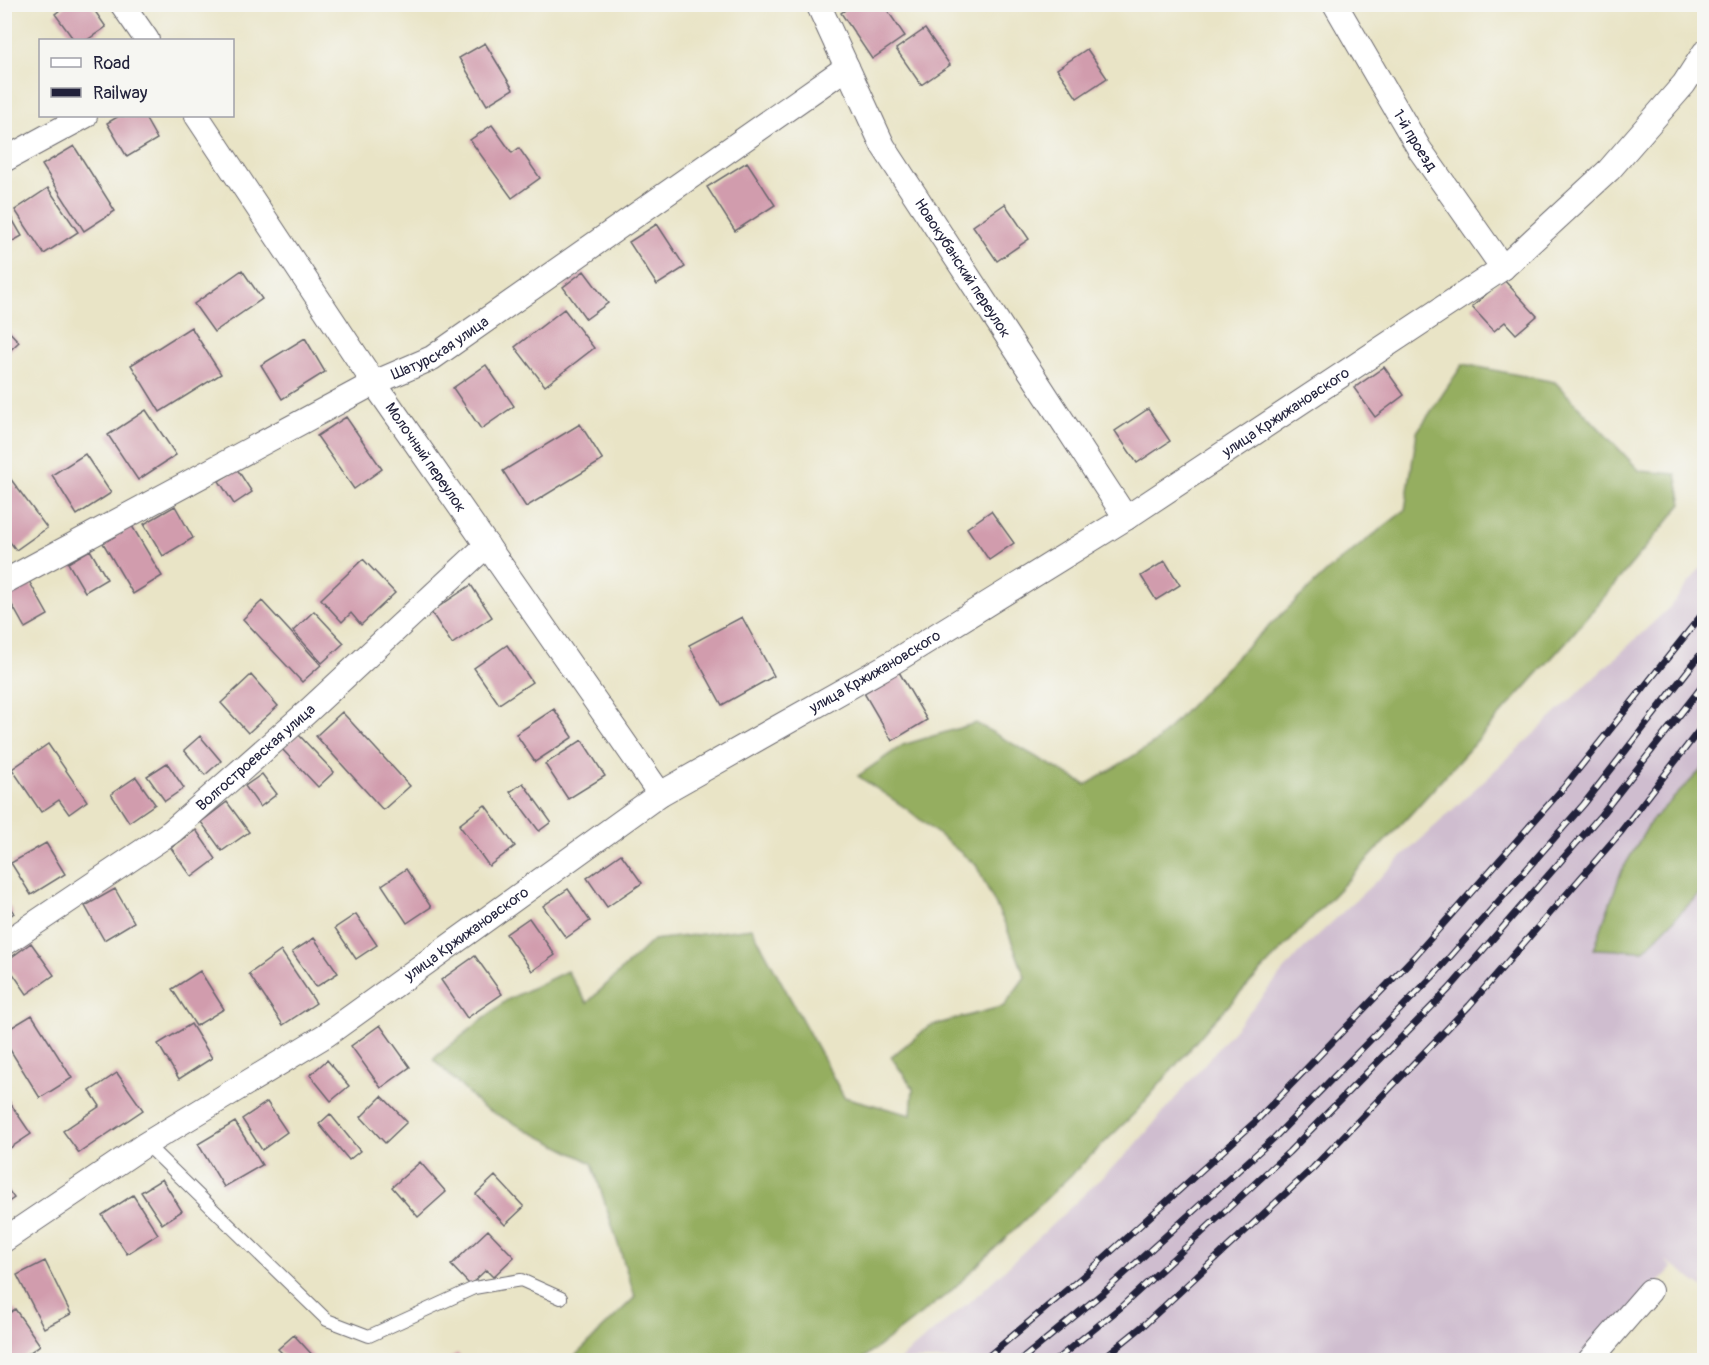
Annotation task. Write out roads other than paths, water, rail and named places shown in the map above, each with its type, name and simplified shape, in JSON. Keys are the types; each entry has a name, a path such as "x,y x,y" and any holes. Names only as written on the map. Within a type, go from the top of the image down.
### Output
{"street":[{"path":"123,4 146,39"},
{"name":"Новокубанский переулок","path":"818,4 883,146 1126,518"},
{"name":"1-й проезд","path":"1335,4 1420,150 1503,268"},
{"name":"улица Кржижановского","path":"4,1240 146,1144 326,1035 660,794 890,664 1126,518 1503,268 1609,170 1684,84 1704,53"},
{"name":"Шатурская улица","path":"4,582 374,383 432,358 847,67"},
{"path":"4,160 84,117"},
{"name":"Молочный переулок","path":"198,117 374,383 660,794"},
{"name":"Волгостроевская улица","path":"4,944 171,832 306,713 487,545"},
{"path":"1590,1360 1650,1291"}],"lane":[{"path":"146,1144 327,1320 369,1336 474,1288 521,1280 561,1298"}],"railway":[{"path":"984,1360 1086,1274 1255,1122 1414,957 1565,786 1704,612"},
{"path":"1021,1360 1104,1292 1274,1138 1434,975 1584,804 1704,650"},
{"path":"1056,1360 1121,1307 1289,1152 1449,989 1601,815 1704,684"},
{"path":"1101,1360 1144,1325 1313,1168 1469,1006 1620,833 1704,724"}]}
